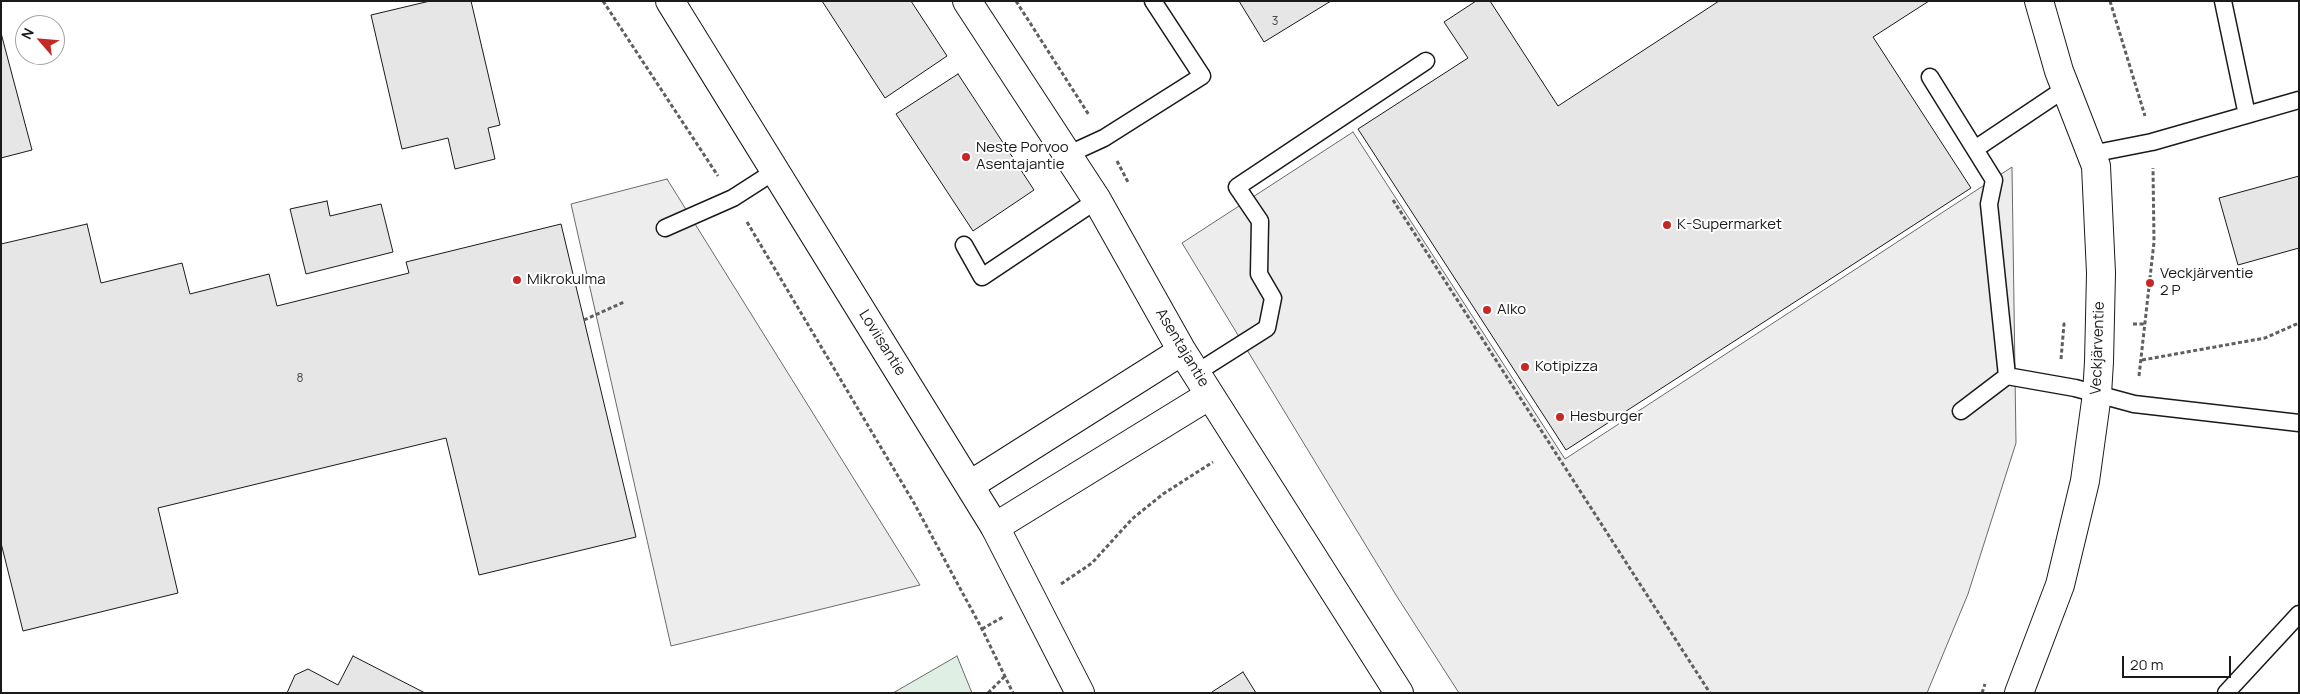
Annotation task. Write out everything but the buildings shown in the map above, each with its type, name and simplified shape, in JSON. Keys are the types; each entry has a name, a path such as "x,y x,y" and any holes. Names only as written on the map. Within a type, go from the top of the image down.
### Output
{"main road":[{"name":"Loviisantie","path":"670,1 970,485 994,526 1080,693"},
{"name":"Asentajantie","path":"967,1 1097,200 1196,373 1399,693"},
{"name":"Veckjärventie","path":"2019,693 2060,585 2085,481 2097,394 2100,323 2096,166 2066,88 2038,1"},
{"path":"970,485 1196,373"},
{"path":"994,526 1196,373"}],"lane":[{"path":"1067,155 1104,138 1202,76 1153,1"},
{"path":"2222,1 2247,115"},
{"path":"1196,373 1266,328 1273,298 1259,274 1260,222 1237,187 1426,61"},
{"path":"1930,77 1994,180 1989,204 2008,376"},
{"path":"1975,149 2066,88"},
{"path":"2091,154 2152,142 2299,100"},
{"path":"665,228 732,198 775,171"},
{"path":"964,245 982,277 1097,200"},
{"path":"1961,411 2008,376 2097,394 2134,404 2299,423"},
{"path":"2226,693 2299,614"}],"path":[{"path":"603,1 732,198 914,503 982,629 1013,693"},
{"path":"1392,200 1710,693"},
{"path":"584,320 624,302"},
{"path":"2142,360 2265,338 2299,322"},
{"path":"2059,386 2064,324 2146,324"},
{"path":"982,629 1077,574 1092,563 1132,519 1164,494 1240,444"},
{"path":"988,693 1005,676"},
{"path":"1982,693 1986,684"}],"green space":[{"path":"957,656 972,693 893,693"}],"shaded area":[{"path":"1353,132 1565,459 2012,167 2016,443 1968,594 1927,693 1459,693 1396,595 1182,243"},
{"path":"667,179 920,585 671,646 571,204"}],"place":[{"name":"Neste Porvoo Asentajantie","path":"966,157"},
{"name":"K-Supermarket","path":"1667,225"},
{"name":"Mikrokulma","path":"517,280"},
{"name":"Veckjärventie 2 P","path":"2150,283"},
{"name":"Alko","path":"1487,310"},
{"name":"Kotipizza","path":"1525,367"},
{"name":"Hesburger","path":"1560,417"}]}
